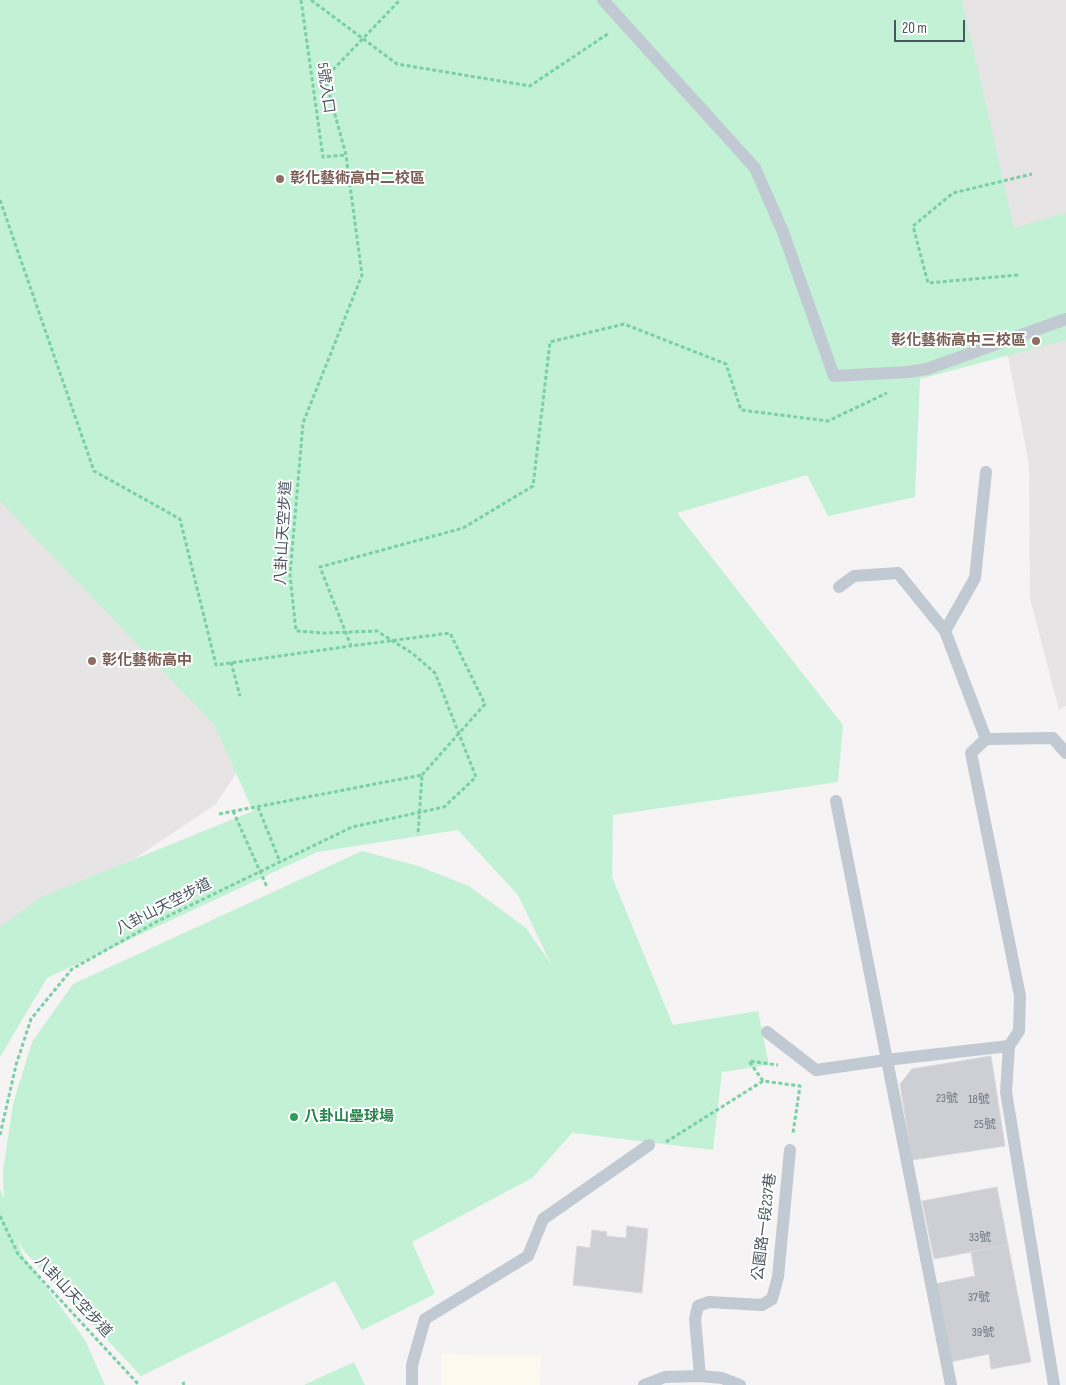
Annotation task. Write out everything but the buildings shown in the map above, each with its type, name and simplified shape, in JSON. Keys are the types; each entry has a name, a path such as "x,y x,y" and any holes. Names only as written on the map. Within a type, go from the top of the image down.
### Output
{"lane":[{"path":"603,0 755,168 783,232 834,376 927,369 1066,319"},
{"path":"945,631 975,578 986,472"},
{"path":"838,587 854,576 898,573 945,631 986,738"},
{"path":"1054,1385 1006,1092 1009,1046 1020,1031 1020,996 971,753 986,738 1053,738 1066,753"},
{"path":"836,801 951,1385"},
{"path":"767,1032 816,1070 1009,1046"},
{"path":"412,1385 412,1365 425,1319 528,1256 543,1219 649,1145"},
{"name":"公園路一段237巷","path":"700,1376 695,1319 698,1306 709,1302 762,1305 772,1299 778,1278 790,1150"},
{"path":"644,1385 665,1377 700,1376 722,1378 740,1385"}],"path":[{"name":"5號入口","path":"301,0 323,157 346,155"},
{"path":"311,0 397,64 530,86 624,23"},
{"name":"八卦山天空步道","path":"0,1135 16,1065 32,1019 72,969 158,921 352,826 444,807 476,778 435,673 412,653 377,630 324,633 296,631 290,576 303,423 362,275 346,155 325,78 400,0"},
{"path":"1018,275 928,283 913,226 953,193 1032,174"},
{"path":"0,200 94,471 180,519 216,664 450,633 486,704 422,775 219,814"},
{"path":"351,646 320,566 463,528 533,486 550,342 624,324 726,364 741,410 828,421 898,388 892,373"},
{"path":"231,662 240,696"},
{"path":"418,835 422,775"},
{"path":"258,806 280,862"},
{"path":"233,811 267,887"},
{"path":"763,1081 749,1060 816,1070"},
{"path":"663,1144 763,1081 800,1086 790,1150"},
{"name":"八卦山天空步道","path":"0,1216 18,1254 139,1385"}],"shaded area":[{"name":"彰化藝術高中三校區","path":"935,0 1066,0 1066,706 1059,710 1030,598 1029,464 981,218"},
{"name":"彰化藝術高中","path":"0,337 226,714 237,772 215,805 0,948"},
{"path":"441,1354 541,1356 540,1385 441,1385"}],"green space":[{"path":"0,0 962,0 1014,228 1066,213 1066,340 920,379 915,497 828,516 807,475 677,513 843,725 838,782 613,815 612,877 673,1025 758,1011 769,1065 722,1072 713,1150 573,1132 532,1178 412,1242 435,1294 362,1330 335,1281 141,1376 24,1251 18,1240 22,1254 85,1340 105,1385 0,1385 0,1189 4,1199 3,1171 13,1104 32,1042 73,984 362,851 418,866 469,886 526,928 551,964 518,895 458,830 317,852 47,978 0,1057 0,927 41,897 253,811 214,724 0,501"},
{"path":"354,1362 365,1385 304,1385"}],"place":[{"name":"彰化藝術高中二校區","path":"280,179"},
{"name":"彰化藝術高中三校區","path":"1036,341"},
{"name":"彰化藝術高中","path":"92,661"},
{"name":"八卦山壘球場","path":"294,1117"}]}
